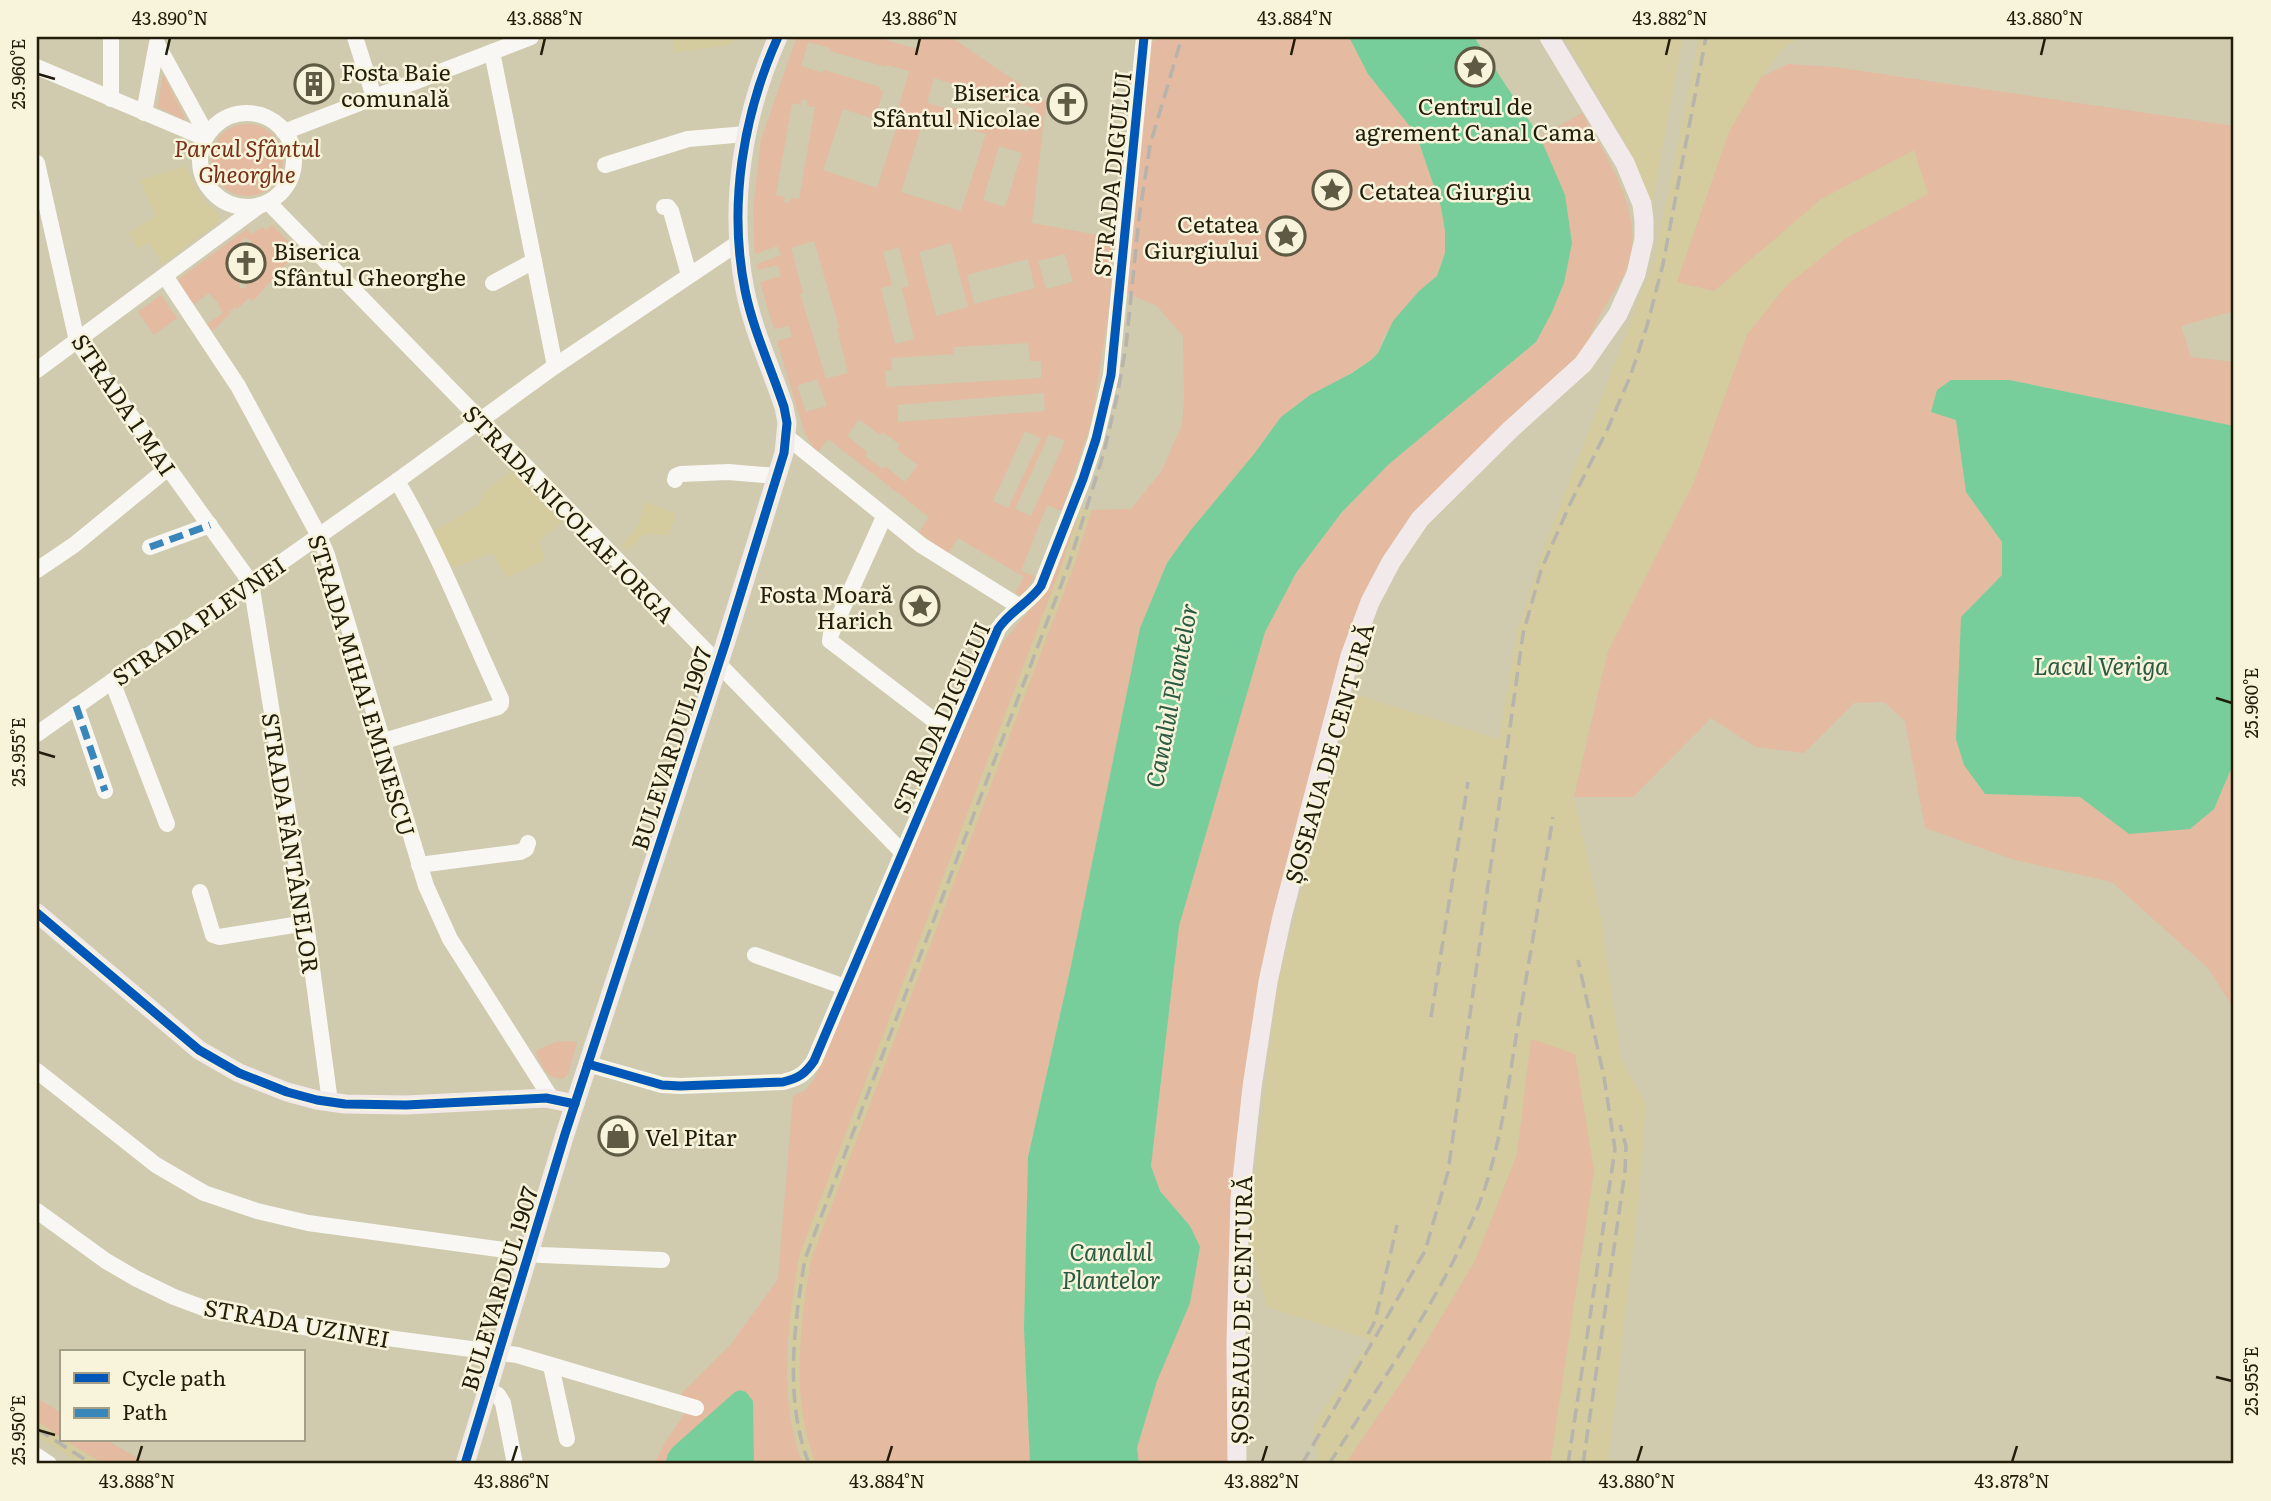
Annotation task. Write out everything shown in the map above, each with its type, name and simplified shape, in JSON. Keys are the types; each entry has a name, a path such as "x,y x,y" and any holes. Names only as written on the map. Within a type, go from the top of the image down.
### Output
{"main road":[{"name":"BULEVARDUL 1907","path":"465,1464 575,1104 718,664 787,437 784,407 744,289 738,243 738,201 746,134 754,98 778,37"},
{"name":"ȘOSEAUA DE CENTURĂ","path":"1237,1464 1236,1319 1240,1198 1252,1087 1268,982 1282,917 1350,656 1370,602 1420,519 1463,475 1583,364 1618,314 1641,257 1644,220 1635,184 1549,37"},
{"path":"37,913 210,1058 287,1092 330,1102 406,1105 551,1098 575,1104"}],"street":[{"path":"111,37 111,99"},
{"path":"355,37 374,97"},
{"name":"STRADA DIGULUI","path":"588,1064 650,1083 680,1086 783,1082 805,1074 814,1060 998,629 1009,615 1030,600 1041,586 1080,489 1096,439 1111,375 1144,37"},
{"path":"284,132 522,38"},
{"path":"144,113 158,41"},
{"path":"158,41 206,137"},
{"path":"492,52 555,366"},
{"path":"37,68 206,137"},
{"path":"37,370 264,204 284,189 293,169 292,146 284,132 270,119 257,114 244,113 223,119 206,137 200,153 203,178 219,199 231,205 247,207 264,204"},
{"path":"605,165 688,139 746,134"},
{"name":"STRADA 1 MAI","path":"38,170 77,341 251,583"},
{"name":"STRADA NICOLAE IORGA","path":"264,204 480,420 902,852"},
{"path":"664,207 671,211 689,275"},
{"name":"STRADA PLEVNEI","path":"37,734 397,481 555,366 738,243"},
{"path":"493,283 534,261"},
{"name":"STRADA MIHAI EMINESCU","path":"165,276 238,386 318,534 327,555 426,886 450,939 551,1098"},
{"path":"787,437 884,517 944,561 1020,607"},
{"path":"37,570 74,545 168,468"},
{"path":"675,481 681,474 728,472 777,476"},
{"path":"384,741 501,704 442,565 397,481"},
{"path":"884,517 830,641 953,735"},
{"path":"150,547 210,525"},
{"name":"STRADA FÂNTÂNELOR","path":"251,583 306,923 330,1102"},
{"path":"112,681 167,824"},
{"path":"76,706 105,791"},
{"path":"419,865 520,852 526,849 528,843"},
{"path":"200,892 214,935 219,937 306,923"},
{"path":"755,955 845,987"},
{"path":"37,1071 156,1165 191,1187 257,1211 308,1223 529,1254 662,1260"},
{"name":"STRADA UZINEI","path":"37,1211 106,1261 137,1279 209,1310 303,1327 517,1355 696,1408"},
{"path":"551,1366 568,1439"},
{"path":"488,1389 498,1395 503,1403 515,1464"},
{"path":"37,1456 50,1464"}],"shaded area":[{"path":"673,37 734,37 734,44 674,53"},
{"path":"1564,37 1683,37 1652,204 1628,148"},
{"path":"1699,37 1800,37 1784,48 1761,77 1714,291 1821,199 1915,149 1928,194 1845,239 1747,335 1694,482 1608,651 1574,798 1601,918 1621,1059 1646,1104 1639,1197 1608,1464 1550,1464 1594,1171 1531,1039 1517,1154 1475,1261 1409,1371 1345,1464 1319,1464 1313,1425 1370,1340 1267,1307 1248,1234 1278,983 1354,694 1499,739 1517,631 1542,552 1654,261"},
{"path":"185,166 201,197 219,215 219,222 162,264 149,242 138,249 128,233 156,216 140,180"},
{"path":"511,471 562,523 539,541 545,560 506,578 493,553 452,568 432,532 477,506 485,491"},
{"path":"645,502 676,513 669,535 644,534 628,551 621,545 638,526"},
{"path":"1080,508 1092,510 1074,566 811,1260 802,1319 800,1391 804,1422 816,1464 803,1464 792,1424 788,1392 790,1318 799,1256 1063,562"},
{"path":"37,1421 60,1436 60,1442 68,1442 104,1464 80,1464 37,1436"}],"green space":[{"path":"797,37 875,37 917,49 921,37 951,37 1046,102 1032,223 1114,238 1110,301 1092,420 1062,511 1047,505 1021,571 1036,577 1022,595 1015,594 1024,577 958,538 948,554 919,532 929,517 828,439 817,453 805,434 777,341 792,337 789,326 774,329 760,282 781,276 778,265 758,270 757,264 781,255 777,246 755,254 754,248 753,208 761,139","holes":["808,42 830,48 830,51 909,71 895,121 876,115 883,91 879,90 880,87 824,70 823,73 801,66","934,78 1012,104 1013,102 1035,108 1028,132 950,107 949,109 927,103","802,99 807,100 807,106 815,107 799,199 791,198 789,203 784,202 785,197 776,195 792,103 801,105","843,109 897,126 877,188 823,170","925,115 986,134 961,211 901,192","999,146 1022,153 1005,207 983,200","814,241 839,327 837,328 848,373 826,379 800,294 803,293 791,248","951,243 968,307 936,316 919,252","899,247 909,286 902,288 914,339 895,344 881,288 892,285 883,252","1065,254 1073,282 1046,289 1038,261","1028,259 1035,288 974,304 967,275","1028,343 1030,361 1041,361 1041,378 887,387 885,371 892,370 892,358 953,354 954,347","817,379 827,406 806,412 797,386","1044,393 1045,411 898,422 897,405","859,419 880,435 883,432 900,445 897,449 918,465 905,482 885,466 882,469 865,456 867,452 847,436","1025,431 1041,438 1008,508 993,501","1049,434 1065,441 1031,516 1015,509"]},
{"path":"1160,37 1349,37 1368,74 1416,134 1441,207 1445,253 1437,276 1419,291 1383,337 1378,353 1371,360 1281,417 1167,563 1140,628 1071,966 1028,1157 1024,1328 1030,1464 816,1464 808,1440 800,1389 803,1311 811,1260 1074,566 1092,510 1131,509 1161,472 1182,425 1183,336 1157,306 1124,292 1152,42"},
{"path":"1788,64 1834,67 2234,126 2234,311 2181,326 2191,357 2234,362 2234,426 2009,380 1931,411 1956,420 1966,492 2002,542 2002,575 1961,617 1985,794 2080,797 2129,834 2214,809 2234,762 2234,1009 2208,968 2112,882 2015,860 1925,828 1905,721 1884,702 1854,703 1804,753 1756,747 1711,718 1633,797 1574,797 1608,651 1694,482 1747,335 1786,286 1845,239 1928,194 1914,150 1821,199 1714,291 1677,282 1729,132 1761,77"},
{"path":"163,74 185,118 184,120 158,107"},
{"path":"1582,113 1620,184 1627,204 1632,242 1629,262 1596,323 1584,354 1438,488 1389,552 1260,984 1231,1464 1139,1464 1137,1448 1157,1381 1190,1226 1160,1191 1151,1166 1179,926 1265,632 1296,573 1342,512 1389,464 1536,342 1564,283 1551,166 1540,137"},
{"name":"Parcul Sfântul Gheorghe","path":"254,124 273,134 281,146 281,174 273,186 261,194 240,196 221,186 213,174 211,153 221,134 233,126"},
{"path":"272,225 298,251 253,301 249,298 237,309 235,307 212,331 207,324 223,313 219,304 209,293 193,305 179,282 180,278 247,229 252,234 262,227 266,230","holes":["245,238 251,241 253,253 258,258 252,266 251,283 247,284 246,288 240,288 240,283 236,282 238,265 233,261 233,256 239,252 240,243"]},
{"path":"161,295 177,318 154,335 138,312"},
{"path":"1080,508 1063,562 799,1256 791,1308 787,1387 795,1439 803,1464 654,1464 665,1442 693,1402 678,1397 731,1344 778,1279 793,1096 806,1090 815,1078 995,655 1035,604"},
{"path":"1531,1039 1575,1054 1594,1171 1550,1464 1345,1464 1409,1371 1475,1261 1517,1154"},
{"path":"556,1042 577,1044 568,1074 564,1078 553,1077 543,1068 537,1050"},
{"path":"37,1398 60,1412 60,1436 37,1421"},
{"path":"68,1442 110,1442 148,1464 104,1464"}],"water":[{"name":"Canalul Plantelor","path":"1349,37 1474,37 1540,137 1565,195 1572,243 1564,283 1536,342 1389,464 1342,512 1296,573 1265,632 1179,926 1151,1166 1160,1191 1190,1226 1200,1247 1190,1303 1157,1381 1137,1448 1139,1464 1030,1464 1024,1328 1028,1157 1071,966 1140,628 1167,563 1281,417 1310,395 1352,373 1378,353 1393,321 1419,291 1437,276 1445,253 1441,207 1416,134 1368,74"},
{"name":"Lacul Veriga","path":"1951,380 2009,380 2234,426 2234,762 2214,809 2190,829 2129,834 2080,797 1985,794 1964,765 1956,739 1961,617 2002,575 2002,542 1966,492 1956,420 1931,412 1937,390"},
{"path":"740,1390 746,1392 753,1401 754,1464 665,1464 673,1447"}],"railway":[{"path":"809,1464 801,1440 794,1388 797,1310 805,1259 1069,564 1104,452 1126,346 1139,218 1150,145 1182,37"},
{"path":"1302,1464 1425,1251 1448,1172 1523,634 1541,570 1608,428 1630,377 1647,326 1663,264 1706,37"},
{"path":"1431,1017 1468,782"},
{"path":"1329,1464 1428,1307 1463,1241 1485,1187 1506,1102 1553,817"},
{"path":"1568,1464 1615,1149 1604,1077 1578,960"},
{"path":"1583,1464 1625,1171 1626,1146 1620,1125"},
{"path":"1368,1334 1375,1321 1397,1225"},
{"path":"37,1429 92,1464"}],"marked path":[{"path":"150,547 210,525"},
{"path":"76,706 105,791"}],"cycle path":[{"path":"465,1464 565,1134 726,641 784,453 787,423 784,407 748,305 738,226 742,161 748,129 756,97 778,37"},
{"path":"588,1064 662,1085 680,1086 783,1082 801,1075 814,1061 998,629 1041,586 1096,439 1111,375 1144,37"},
{"path":"37,913 199,1050 239,1073 287,1092 345,1104 406,1105 546,1098 575,1104"}],"place":[{"name":"Centrul de agrement Canal Cama","path":"1475,67"},
{"name":"Fosta Baie comunală","path":"314,84"},
{"name":"Biserica Sfântul Nicolae","path":"1067,104"},
{"name":"Cetatea Giurgiu","path":"1332,190"},
{"name":"Cetatea Giurgiului","path":"1286,236"},
{"name":"Biserica Sfântul Gheorghe","path":"246,263"},
{"name":"Fosta Moară Harich","path":"920,606"},
{"name":"Vel Pitar","path":"618,1136"}]}
